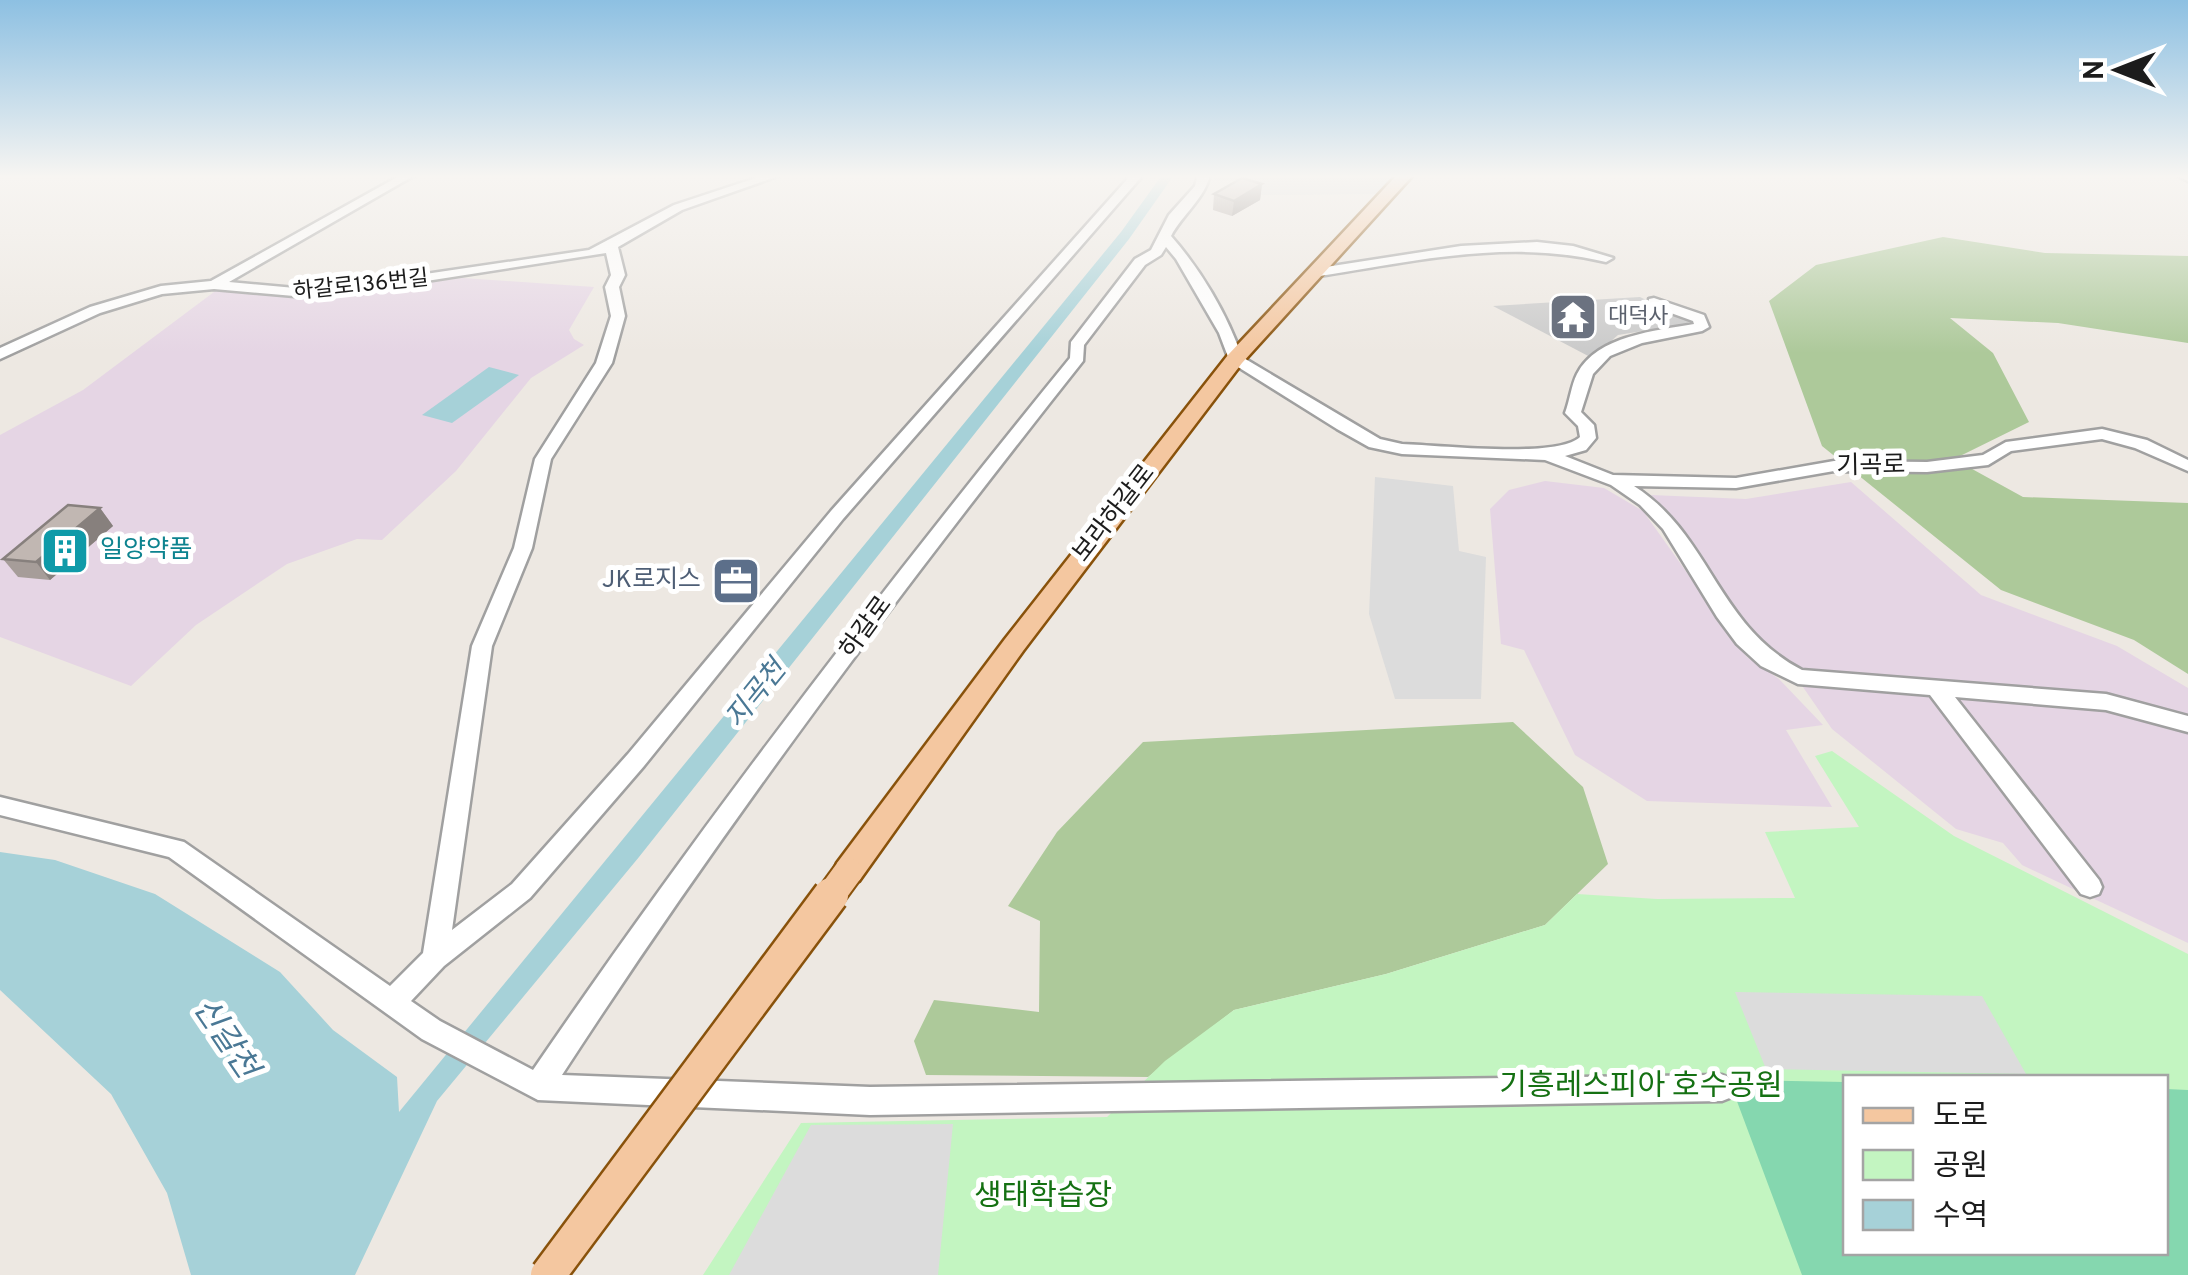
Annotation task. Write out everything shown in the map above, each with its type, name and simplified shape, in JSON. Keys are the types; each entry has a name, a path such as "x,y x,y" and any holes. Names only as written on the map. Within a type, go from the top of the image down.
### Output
{"main road":[{"name":"보라하갈로","path":"548,1275 1014,644 1235,358 1350,234"}],"street":[{"path":"214,285 304,234"},
{"name":"하갈로136번길","path":"0,354 127,298 214,285 316,294 472,274 612,248 633,234"},
{"path":"391,1003 435,958 521,891 636,760 836,515 1084,234"},
{"name":"하갈로","path":"534,1085 694,859 928,543 1078,358 1076,345 1102,310 1167,234"},
{"path":"1166,238 1182,257 1226,333 1235,358"},
{"path":"1314,273 1481,250 1561,247 1606,258"},
{"path":"435,958 482,646 523,548 542,459 604,363 618,316 612,287 618,275 612,248"},
{"path":"1548,455 1580,446 1588,438 1586,425 1573,413 1586,371 1593,364 1643,335 1702,327 1698,318 1654,302"},
{"name":"기곡로","path":"1235,358 1306,406 1375,443 1420,452 1548,455 1611,480 1736,483 1834,466 1927,467 1988,460 2006,447 2102,434 2140,444 2188,466"},
{"path":"1611,480 1642,498 1676,538 1759,658 1798,677 2106,702 2188,724"},
{"path":"1938,688 2090,887"},
{"path":"0,806 176,849 430,1030 534,1085 870,1101 1722,1088"}],"shaded area":[{"name":"일양약품","path":"463,278 594,287 569,330 584,345 531,378 456,471 382,540 357,539 287,564 196,625 131,686 0,637 0,435 83,390 218,289 316,296"},
{"path":"1640,297 1693,323 1618,335 1592,358 1493,306"},
{"path":"1375,477 1453,486 1459,551 1486,557 1481,699 1395,699 1369,614"},
{"path":"1545,481 1604,488 1643,511 1747,657 1779,679 1823,725 1786,730 1832,807 1647,801 1575,755 1524,650 1501,644 1490,509 1509,490"},
{"path":"1851,482 1981,595 2117,646 2188,688 2188,943 2022,865 2003,843 1956,829 1832,729 1787,664 1760,645 1675,520 1651,495 1746,499"},
{"path":"1735,992 1982,996 2026,1074 1766,1069"},
{"path":"953,1124 938,1275 729,1275 811,1125"}],"green space":[{"path":"1943,237 2045,253 2188,256 2188,343 2058,323 1950,318 1993,353 2029,422 1954,459 2023,497 2188,503 2188,674 2134,640 2001,590 1822,446 1769,301 1816,265"},
{"path":"1513,722 1583,787 1608,864 1545,925 1386,974 1234,1010 1148,1077 926,1075 914,1041 934,1000 1039,1012 1040,921 1008,906 1057,832 1143,742"},
{"name":"기흥레스피아 호수공원","path":"1832,751 1954,836 2188,954 2188,1275 703,1275 801,1123 1107,1117 1165,1061 1234,1010 1386,974 1545,925 1577,894 1657,899 1795,898 1765,832 1859,827 1815,756"},
{"path":"1729,1080 1843,1082 1843,1255 2168,1255 2168,1089 2188,1090 2188,1275 1802,1275"}],"water":[{"path":"1119,234 1132,234 639,857 437,1101 355,1275 191,1275 167,1193 111,1094 0,990 0,852 55,860 155,894 280,972 333,1030 397,1077 399,1112"},
{"path":"489,367 519,375 452,423 422,415"}],"building":[{"path":"68,505 100,508 36,562 3,559"}],"place":[{"name":"대덕사","path":"1573,317"},
{"name":"일양약품","path":"65,551"},
{"name":"JK로지스","path":"736,581"}],"water label":[{"name":"지곡천","path":"757,695"},
{"name":"신갈천","path":"224,1039"}],"park label":[{"name":"생태학습장","path":"1043,1197"}]}
